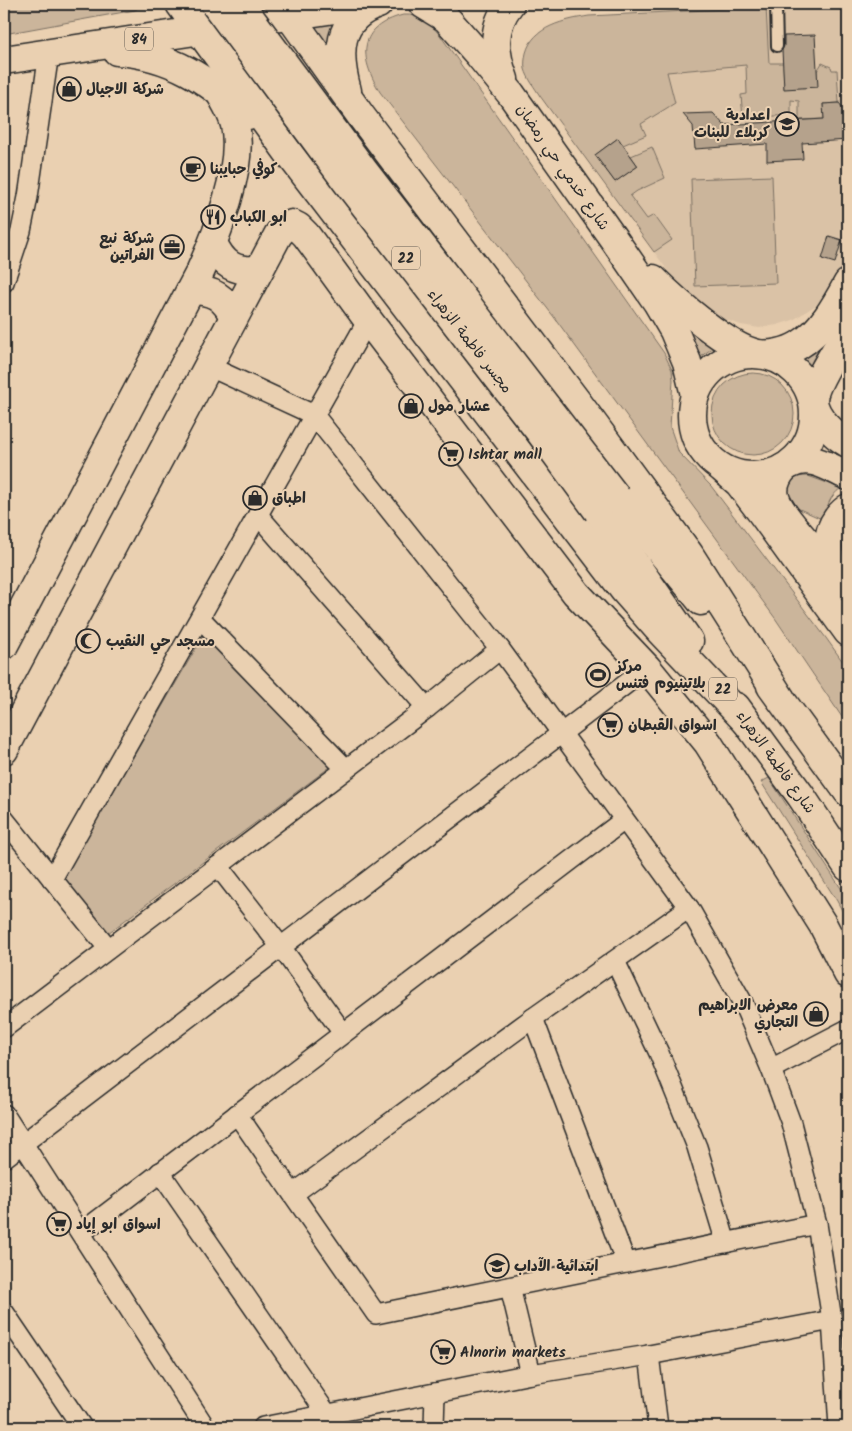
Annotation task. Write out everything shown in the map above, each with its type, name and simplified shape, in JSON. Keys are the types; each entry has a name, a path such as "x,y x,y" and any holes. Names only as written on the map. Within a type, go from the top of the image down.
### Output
{"main road":[{"path":"180,4 290,155 624,590 660,631 746,721"},
{"name":"مجسر فاطمة الزهراء","path":"214,4 346,181 534,424 608,505"},
{"name":"مجسر فاطمة الزهراء","path":"240,4 608,505"},
{"path":"199,30 285,10 368,4"},
{"path":"361,116 347,90 341,64 343,38 355,17 365,10 380,4"},
{"path":"423,4 446,18 455,27 511,94"},
{"path":"510,4 504,11 500,21 495,46 500,67 511,94"},
{"path":"285,10 361,116 578,403 689,554 781,699"},
{"name":"84","path":"4,60 199,30"},
{"path":"80,49 127,52 160,59 190,71 219,90 258,123 290,155"},
{"path":"4,645 191,290 213,244 229,191 236,153 237,134 234,119 219,90"},
{"path":"290,155 282,140 281,122 288,106 301,95 318,90 327,91 343,99 361,116"},
{"name":"شارع خدمي حي رمضان","path":"511,94 615,240"},
{"path":"4,750 278,235 283,229 292,224 306,235 368,320 576,593 646,668 708,743 823,925 848,974"},
{"path":"615,240 665,291 702,322 742,348 778,359 795,370 807,385 814,404 826,425 848,443"},
{"path":"615,240 657,302 674,331 687,362 695,394"},
{"path":"213,244 218,254 226,263 236,269 247,271 259,270"},
{"path":"848,283 824,321 798,346 775,353 739,355 720,363 704,377 695,394 692,414 695,434 704,452 732,476 742,488 848,632"},
{"path":"191,290 202,290 222,299 234,317"},
{"path":"847,587 790,522 774,494 774,484 778,476 803,452 811,437 816,388 848,330"},
{"path":"719,466 734,473 751,476 768,474 803,460 812,460 848,476"},
{"name":"22","path":"608,505 781,699 848,792"},
{"name":"شارع فاطمة الزهراء","path":"608,505 746,721 801,796 848,867"},
{"path":"847,587 834,569 829,557 828,544 830,532 836,520 848,508"}],"street":[{"path":"4,282 21,231 28,197 49,53"},
{"path":"52,879 368,320"},
{"path":"208,366 314,415 500,649 689,908 743,1003 772,1069 790,1123 817,1224 832,1320 839,1427"},
{"path":"258,515 427,708"},
{"path":"200,618 346,769"},
{"path":"4,1028 427,708 500,649"},
{"path":"4,1158 646,668"},
{"path":"4,819 108,948"},
{"path":"81,1233 624,820"},
{"path":"218,866 281,947 343,1033"},
{"path":"293,1194 534,1018 689,908"},
{"path":"615,961 660,1052 697,1147 726,1243"},
{"path":"534,1018 626,1263"},
{"path":"772,1069 848,1029"},
{"path":"4,1114 205,1427"},
{"path":"237,1114 376,1314 817,1224"},
{"path":"160,1172 327,1414"},
{"path":"510,1287 531,1374"},
{"path":"4,1312 82,1427"},
{"path":"264,1427 531,1374 650,1355 832,1320"},
{"path":"650,1355 658,1427"},
{"path":"434,1427 435,1393"}],"lane":[{"path":"776,4 777,46"}],"shaded area":[{"path":"4,4 145,4 135,10 4,34"},
{"path":"848,4 848,251 843,267 831,289 816,305 793,320 759,328 723,319 710,313 679,286 540,96 525,69 525,57 529,46 535,36 558,23 589,16"},
{"path":"766,7 769,63 783,63 784,88 817,87 817,71 822,63 831,67 832,70 837,70 839,103 823,104 824,119 799,120 799,101 791,100 791,115 743,118 741,95 747,94 746,65 667,72 675,103 641,124 646,135 623,145 618,138 595,155 615,182 638,166 631,156 652,147 665,178 630,196 647,219 654,215 672,240 654,252 540,96 526,73 526,53 530,44 535,36 551,26 560,22 589,16"},
{"path":"403,15 420,17 440,35 664,353 672,370 670,427 679,453 711,486 848,669 848,726 775,618 554,317 380,92 368,67 366,45 370,35 377,27 388,20"},
{"path":"346,17 326,49 306,24"},
{"path":"772,176 776,283 695,286 691,179"},
{"path":"845,183 848,184 848,228 843,212"},
{"path":"669,304 720,343 704,354 698,361"},
{"path":"823,340 830,343 813,368 805,368 801,362 801,357"},
{"path":"753,373 769,376 782,385 791,398 794,414 791,430 782,443 769,452 753,455 737,452 724,443 715,430 712,414 715,398 724,385 737,376"},
{"path":"808,476 841,488 829,502 824,520 795,507 788,495 788,482 794,477"},
{"path":"203,636 330,767 108,933 62,880"},
{"path":"769,778 846,896 848,900 848,922 837,901 761,782"}],"building":[{"path":"815,35 818,87 784,89 782,50 784,36"},
{"path":"839,103 848,114 848,140 802,143 803,159 767,161 767,144 695,149 693,126 683,114 713,113 724,125 824,119 823,104"},
{"path":"618,138 638,166 615,182 595,155"},
{"path":"829,236 842,240 835,263 822,259"}],"place":[{"name":"شركة الاجيال","path":"69,89"},
{"name":"اعدادية كربلاء للبنات","path":"787,124"},
{"name":"كوفي حبايبنا","path":"193,169"},
{"name":"ابو الكباب","path":"213,217"},
{"name":"شركة نبع الفراتين","path":"172,247"},
{"name":"عشار مول","path":"411,406"},
{"name":"Ishtar mall","path":"451,454"},
{"name":"اطباق","path":"255,498"},
{"name":"مسجد حي النقيب","path":"88,641"},
{"name":"مركز بلاتينيوم فتنس","path":"598,675"},
{"name":"اسواق القبطان","path":"610,725"},
{"name":"معرض الابراهيم التجاري","path":"816,1014"},
{"name":"اسواق ابو إياد","path":"59,1224"},
{"name":"ابتدائية الآداب","path":"497,1266"},
{"name":"Alnorin markets","path":"443,1352"}]}
